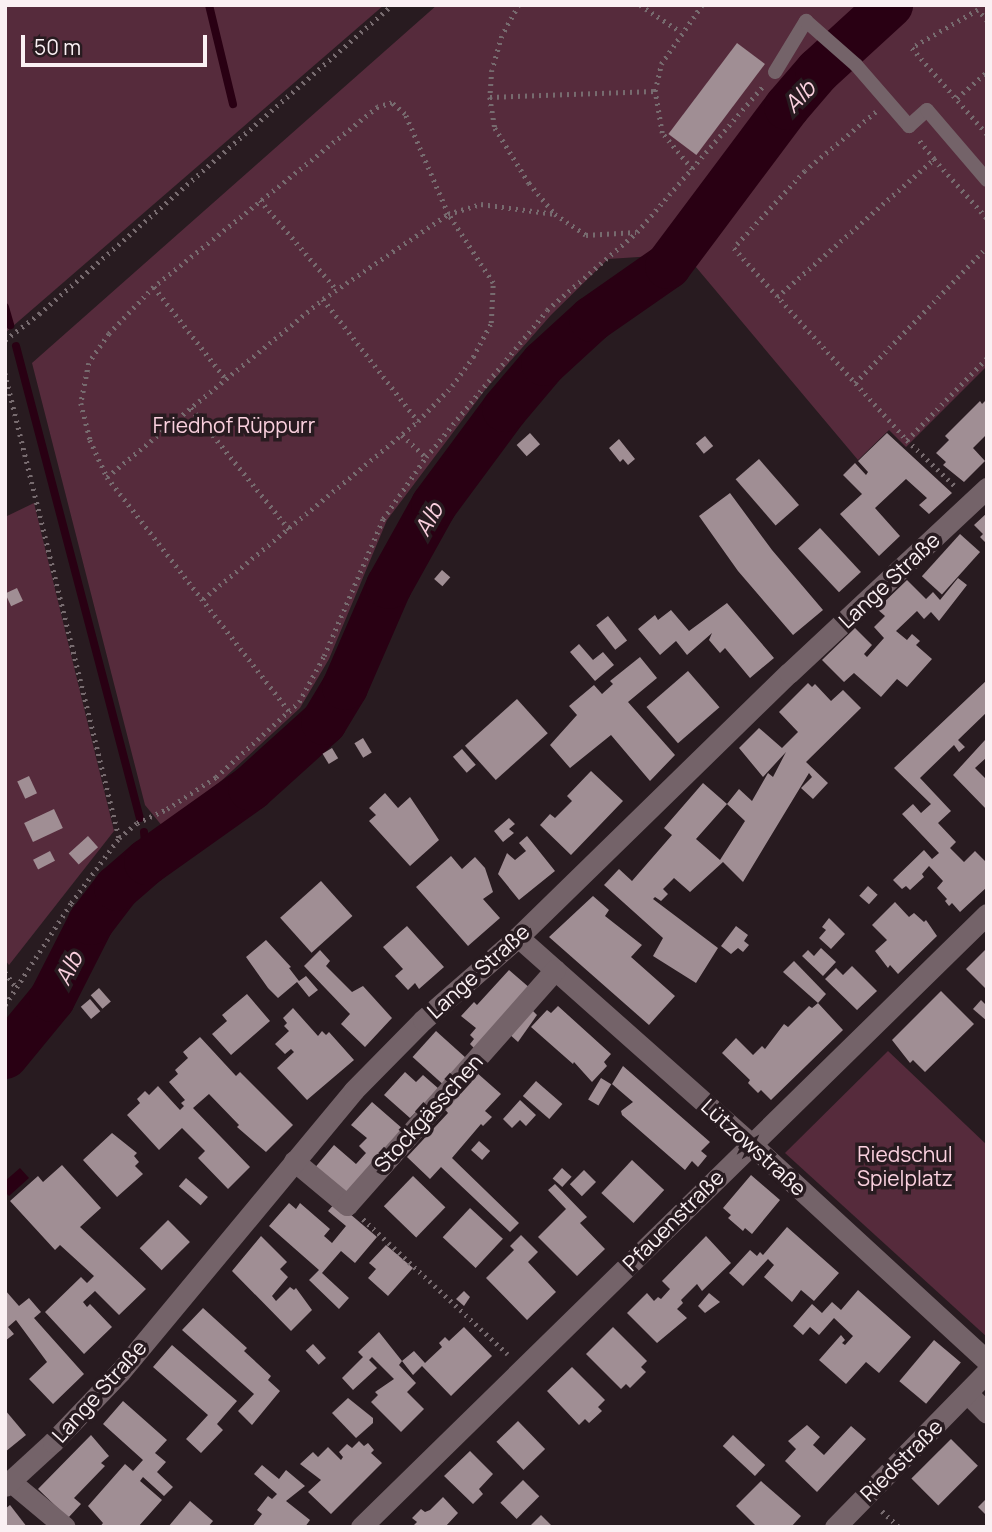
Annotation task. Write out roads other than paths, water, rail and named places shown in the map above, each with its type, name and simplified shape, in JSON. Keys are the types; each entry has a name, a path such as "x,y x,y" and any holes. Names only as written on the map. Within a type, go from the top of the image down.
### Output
{"street":[{"name":"Lange Straße","path":"8,1484 120,1372 354,1090 423,1020 518,937 789,673 979,495"},
{"name":"Pfauenstraße","path":"361,1527 750,1143 987,914"},
{"name":"Lützowstraße","path":"518,937 750,1143 987,1361"},
{"name":"Stockgässchen","path":"294,1161 347,1205 555,970"},
{"path":"987,1372 967,1393 987,1413"},
{"name":"Riedstraße","path":"835,1527 967,1393"},
{"path":"8,1484 65,1527"}],"lane":[{"path":"775,72 806,21 856,65 909,126 927,110 987,180"}],"waterway":[{"path":"209,5 233,104"},
{"name":"Alb","path":"5,1056 52,999 91,922 117,888 147,862 251,788 324,722 345,687 389,586 434,505 505,409 544,363 592,319 668,266 787,107 818,71 890,5"},
{"path":"5,307 10,325"},
{"path":"16,346 140,818"},
{"path":"144,832 147,862"}],"park label":[{"name":"Friedhof Rüppurr","path":"234,425"},
{"name":"Riedschul Spielplatz","path":"905,1166"}]}
